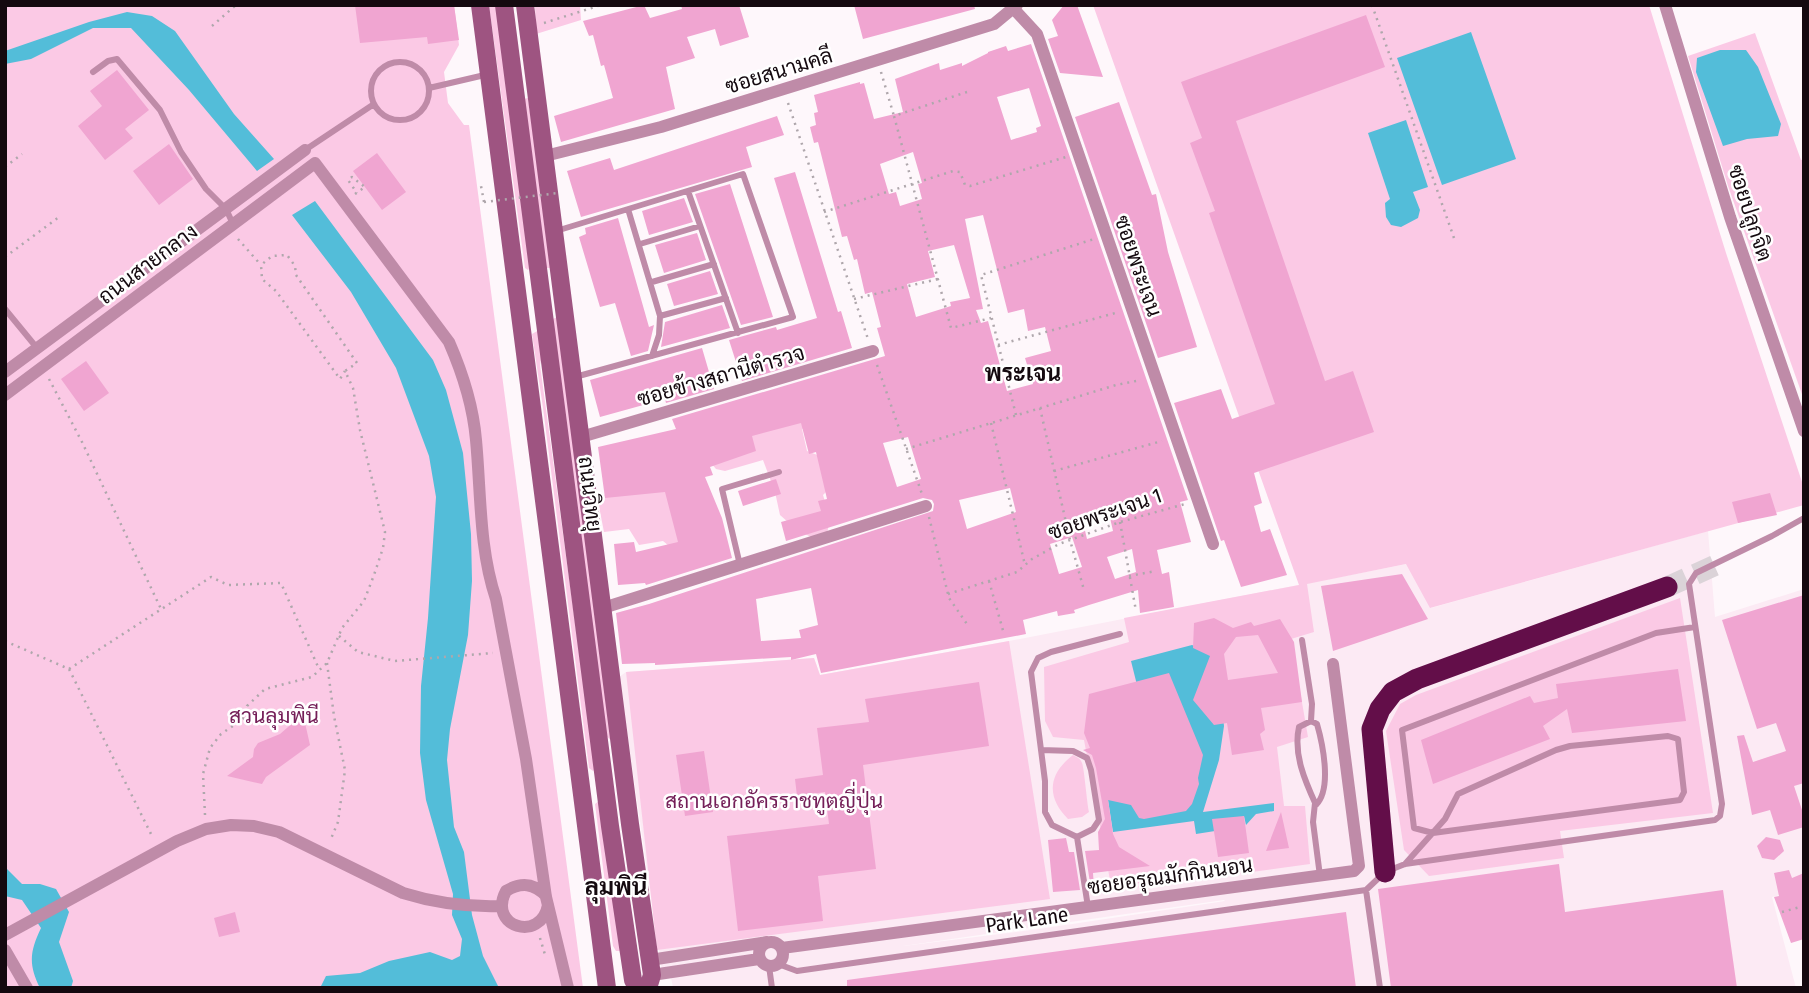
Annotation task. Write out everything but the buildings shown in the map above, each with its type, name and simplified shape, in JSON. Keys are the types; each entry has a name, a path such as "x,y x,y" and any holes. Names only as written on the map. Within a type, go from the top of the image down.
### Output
{"highway":[{"path":"1395,868 1372,729 1380,709 1393,692 1440,669 1667,587"}],"main road":[{"path":"480,5 607,988"},
{"name":"ถนนวิทยุ","path":"504,5 605,790 633,980 637,988"},
{"name":"ถนนวิทยุ","path":"525,5 650,974"},
{"path":"513,71 533,68"},
{"path":"519,294 562,289"},
{"path":"582,793 625,788"},
{"path":"605,967 631,963 650,974"}],"street":[{"name":"ซอยปลูกจิต","path":"1665,5 1730,217 1804,430"},
{"name":"ซอยสนามคลี","path":"545,156 661,127 878,61 994,24 1015,7"},
{"name":"ซอยพระเจน","path":"1015,7 1037,34 1213,544"},
{"name":"ถนนสายกลาง","path":"5,372 305,150"},
{"name":"ถนนสายกลาง","path":"5,396 315,163 449,342 464,376 476,437 488,574 496,599 526,759 547,900"},
{"path":"156,261 166,275"},
{"path":"34,351 43,368"},
{"name":"ซอยข้างสถานีตำรวจ","path":"581,437 873,351"},
{"path":"603,608 926,506"},
{"name":"ซอยอรุณมักกินนอน","path":"767,942 776,942 782,948 1354,871 1359,866 1333,664"},
{"path":"5,935 160,850 206,829 231,825 254,825 278,832 403,893 453,905 500,906"},
{"path":"547,900 543,919 526,927 512,923 500,906 506,891 520,885 536,886 547,900 568,988"},
{"path":"650,974 767,942"},
{"path":"767,942 759,950 769,963"},
{"path":"650,974 769,963 783,956 782,948"},
{"path":"5,950 27,988"}],"lane":[{"path":"93,72 108,61 117,59 160,110 181,152 206,189 226,209 231,225"},
{"path":"396,62 414,65 421,70 429,88 429,97 424,107 408,119 388,118 373,104 371,95 373,79 387,65 396,62"},
{"path":"429,88 491,74"},
{"path":"305,150 373,104"},
{"path":"555,232 743,174 793,317 574,378"},
{"path":"688,191 738,333"},
{"path":"628,209 660,316 659,335 652,356"},
{"path":"640,244 701,226"},
{"path":"652,282 714,264"},
{"path":"660,316 726,298"},
{"path":"5,309 34,351"},
{"path":"740,565 722,489 779,472"},
{"path":"1395,868 1714,820 1720,816 1722,804 1689,584 1696,573 1772,537 1804,518"},
{"path":"1380,988 1366,890 1433,833 1445,819 1458,794 1570,746 1668,736 1678,739 1684,792 1680,800 1433,833 1414,828 1402,730 1656,633 1695,627"},
{"path":"1077,837 1052,825 1045,812 1045,781 1031,672 1038,658 1051,652 1120,634"},
{"path":"1302,640 1312,704 1311,721"},
{"path":"1311,721 1299,727 1296,739 1301,766 1315,803 1313,822 1320,876"},
{"path":"1311,721 1317,724 1321,738 1325,782 1323,798 1316,805 1315,803"},
{"path":"1041,750 1073,751 1087,758 1099,820 1093,829 1077,837"},
{"path":"1077,837 1087,907"},
{"name":"Park Lane","path":"769,963 797,971 1366,890"},
{"path":"769,963 772,988"}],"path":[{"path":"212,26 236,5"},
{"path":"528,28 601,5"},
{"path":"1373,5 1454,238"},
{"path":"878,61 951,328 991,318"},
{"path":"894,116 967,93"},
{"path":"824,212 957,171 961,173 965,185 970,186 1078,153"},
{"path":"5,167 22,154"},
{"path":"352,177 365,187 357,193 348,180 352,177"},
{"path":"485,186 481,186 484,202 558,193"},
{"path":"5,257 59,217"},
{"path":"231,225 261,265 262,279 275,291 340,379 345,371 357,363 296,275 295,266 287,255 272,256 261,265"},
{"path":"1016,415 981,275 1107,235"},
{"path":"854,299 937,279"},
{"path":"998,345 1132,308"},
{"path":"43,368 88,454 161,609"},
{"path":"206,829 203,774 210,748 221,734 243,719 247,706 265,690 312,677 327,663 342,628 364,601 383,548 385,532 360,430 353,388 345,371"},
{"path":"906,449 1116,385 1156,378"},
{"path":"1040,408 1084,590"},
{"path":"991,423 1025,565"},
{"path":"1054,471 1177,437"},
{"name":"ซอยพระเจน 1","path":"948,594 1017,572 1059,544 1120,522 1198,500"},
{"path":"1120,522 1136,611"},
{"path":"1129,576 1156,571"},
{"path":"69,669 211,577 228,585 281,583 319,670"},
{"path":"989,581 1004,634"},
{"path":"339,636 359,652 394,661 478,655"},
{"path":"5,641 69,669 160,850"},
{"path":"325,855 338,822 345,777 327,663"},
{"path":"1782,912 1804,906"},
{"path":"537,924 547,962"}],"shaded area":[{"path":"1708,531 1715,617 1804,589 1804,889 1772,897 1796,988 673,988 671,977 663,979 619,677 626,672 814,658 820,675 1407,564 1431,608","holes":["1225,901 1039,929 903,946"]}],"green space":[{"name":"สวนลุมพินี","path":"5,5 454,5 459,45 444,72 448,103 464,125 469,125 583,988 5,988"},
{"path":"489,5 497,5 531,267 528,270 525,268"},
{"path":"535,5 580,5 581,20 536,34"},
{"path":"1093,5 1649,5 1726,253 1804,488 1804,505 1430,608 1406,564 1307,584 1314,632 1291,639 1308,737 1277,747 1284,806 1305,806 1310,864 1112,891 1084,740 1053,737 1045,721 1044,667 1129,642 1124,618 1299,585"},
{"path":"1755,33 1801,160 1804,159 1804,400 1728,186 1688,56"},
{"path":"528,98 552,266 550,268 545,268 524,99"},
{"path":"557,317 612,741 606,736 551,320"},
{"path":"539,330 544,344 540,365 595,769 593,771 589,768 532,334"},
{"path":"738,420 818,423 802,429 807,451 820,456 831,487 823,495 830,518 827,534 813,538 797,530 780,515 763,460 725,471 716,469 711,463"},
{"path":"659,488 678,491 700,549 675,551 663,541 639,545 629,529 604,532 597,496"},
{"path":"1680,598 1713,813 1560,831 1564,858 1429,876 1404,850 1386,731 1400,704 1416,695"},
{"name":"สถานเอกอัครราชทูตญี่ปุ่น","path":"1009,641 1050,899 657,950 626,672 814,658 820,675"},
{"path":"1073,755 1082,763 1089,812 1082,817 1068,819 1056,802 1053,786 1059,770"},
{"path":"599,801 622,949 619,951 613,946 595,804"}],"water":[{"path":"127,12 152,16 175,31 234,114 274,159 257,171 189,90 131,28 93,28 31,59 5,64 5,51"},
{"path":"1471,32 1516,159 1442,185 1397,58"},
{"path":"1720,50 1746,50 1758,67 1781,124 1778,136 1747,139 1723,146 1696,72 1697,58"},
{"path":"1406,120 1428,187 1413,192 1420,210 1418,218 1401,227 1391,225 1386,217 1385,203 1390,199 1368,133"},
{"path":"315,201 433,360 446,390 463,453 471,534 472,581 468,635 450,729 447,760 454,827 464,852 472,915 483,956 499,988 320,988 326,976 360,973 389,961 430,952 452,960 460,956 462,939 452,915 453,894 426,800 420,753 421,686 436,497 429,456 396,368 351,292 292,215"},
{"path":"1192,645 1216,655 1224,726 1219,760 1203,812 1274,803 1274,811 1256,814 1246,825 1244,816 1215,831 1196,834 1194,821 1113,832 1103,767 1137,685 1131,661"},
{"path":"5,867 22,884 40,884 56,889 69,912 59,942 73,981 71,988 40,988 32,958 41,928 22,900 5,896"}],"tunnel":[{"path":"1667,587 1716,565"}],"district":[{"name":"พระเจน","path":"1023,373"},
{"name":"ลุมพินี","path":"616,887"}]}
